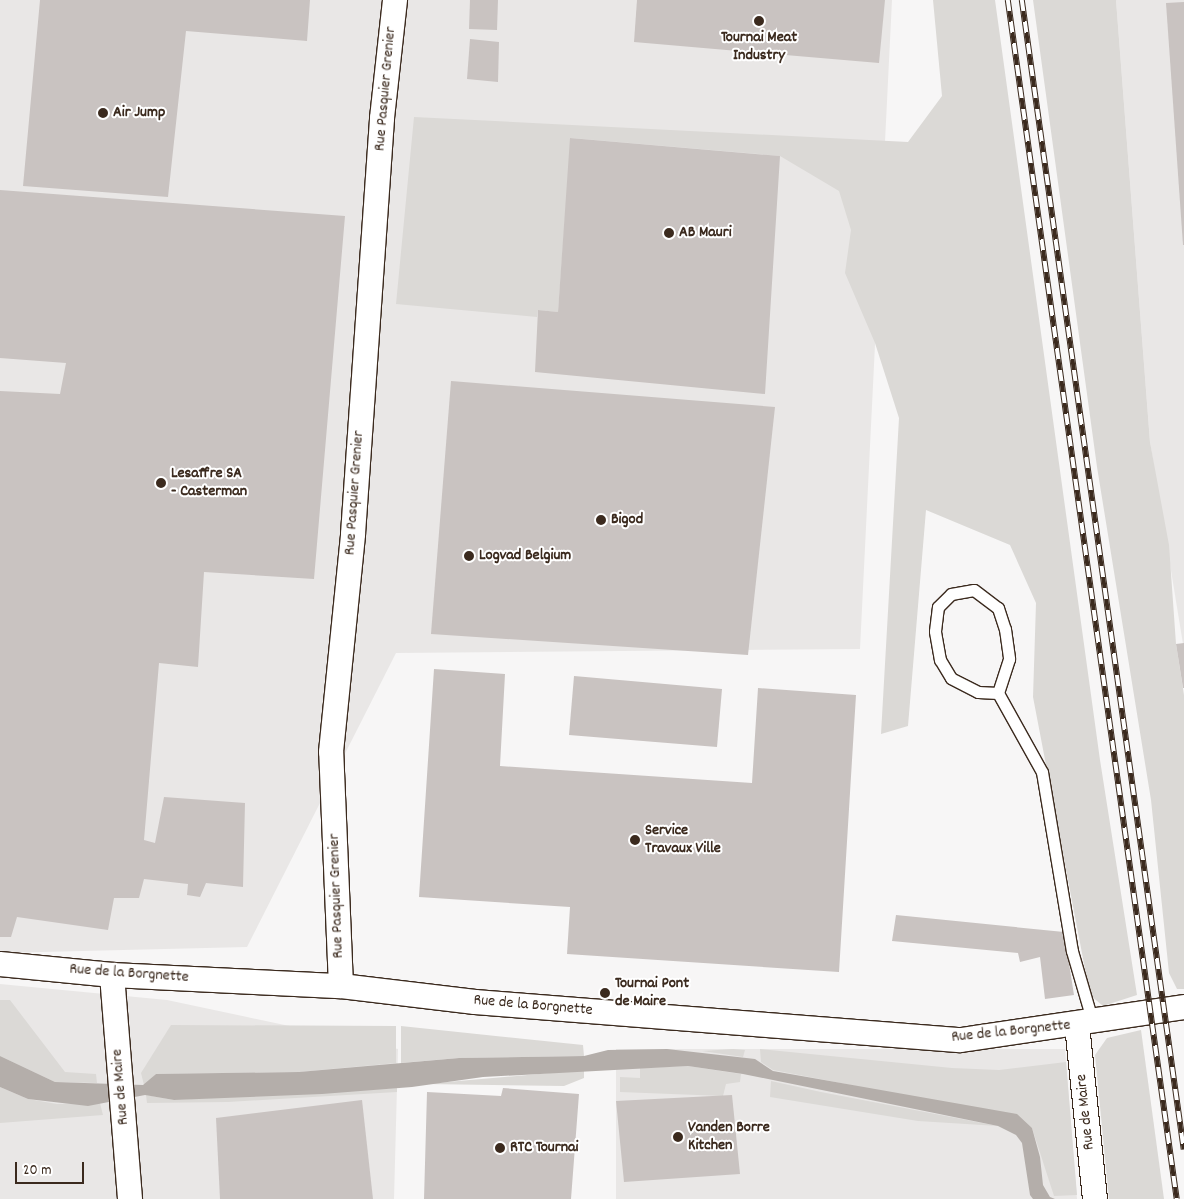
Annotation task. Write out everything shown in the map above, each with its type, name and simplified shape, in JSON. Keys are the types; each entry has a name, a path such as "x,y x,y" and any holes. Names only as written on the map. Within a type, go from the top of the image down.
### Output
{"street":[{"name":"Rue Pasquier Grenier","path":"340,986 331,752 353,534 382,118 395,0"},
{"name":"Rue de la Borgnette","path":"0,964 112,975 340,986 475,1002 961,1040 1085,1024 1184,1008"},
{"name":"Rue de Maire","path":"112,975 130,1199"},
{"name":"Rue de Maire","path":"1085,1024 1095,1199"}],"lane":[{"path":"998,693 978,692 951,678 940,660 935,631 938,607 951,594 974,590 998,608 1006,629 1009,659 998,693 1042,772 1085,1024"}],"shaded area":[{"path":"0,0 892,0 860,649 396,653 247,947 0,953"},
{"path":"933,0 995,0 1100,760 1137,995 1103,1006 1090,995 1033,697 1036,603 1010,545 926,510 908,726 881,734 899,418 875,343 845,273 851,230 839,191 780,156 571,138 558,312 538,310 537,317 396,304 414,117 908,142 942,96"},
{"path":"1033,0 1116,0 1150,442 1169,545 1176,644 1184,695 1184,989 1177,989 1169,973 1151,800 1097,467"},
{"path":"1116,0 1184,0 1184,650 1150,442"},
{"path":"0,984 167,1000 398,1049 394,1199 0,1199"},
{"path":"0,1000 10,1000 65,1072 96,1074 97,1083 55,1082 0,1056"},
{"path":"171,1025 396,1026 396,1063 299,1072 156,1074 144,1085 141,1073"},
{"path":"401,1026 583,1045 584,1056 459,1058 401,1063"},
{"path":"1141,1030 1164,1199 1109,1199 1095,1055 1107,1038"},
{"path":"616,1049 1065,1049 1077,1199 616,1199"},
{"path":"667,1049 755,1059 773,1071 1017,1114 1032,1128 1040,1157 1043,1185 1050,1197 1055,1199 1033,1199 1030,1195 1022,1143 1016,1135 998,1126 743,1074 688,1066 483,1077 412,1087 322,1094 174,1100 145,1095 88,1106 28,1099 0,1087 0,1056 55,1082 143,1085 156,1074 299,1072 459,1058 584,1056 608,1050"},
{"path":"760,1049 952,1068 999,1070 1066,1062 1077,1195 1054,1196 1032,1128 851,1085 773,1070 761,1062"},
{"path":"745,1050 743,1057 702,1051"},
{"path":"688,1066 741,1074 740,1082 726,1084 723,1096 620,1092 620,1077 640,1078 640,1068"},
{"path":"584,1070 584,1078 564,1086 424,1084"},
{"path":"771,1081 998,1126 918,1121 770,1097"},
{"path":"0,1087 28,1099 57,1104 100,1103 103,1115 0,1123"},
{"path":"397,1088 397,1092 228,1102 147,1103 146,1095 174,1100"}],"building":[{"name":"Air Jump","path":"40,0 310,0 307,41 186,31 168,197 23,186"},
{"path":"470,0 498,0 497,30 469,29"},
{"name":"Tournai Meat Industry","path":"637,0 885,0 879,63 634,42"},
{"path":"1184,2 1184,245 1183,245 1166,3"},
{"path":"470,39 499,42 498,82 467,79"},
{"name":"AB Mauri","path":"570,138 780,156 765,394 535,372 538,310 558,312"},
{"name":"Lesaffre SA - Casterman","path":"0,190 345,216 314,579 204,572 198,667 159,663 144,840 155,843 164,797 245,803 243,887 206,883 200,897 187,895 188,884 144,879 139,898 114,898 108,930 17,917 11,937 0,937 0,391 60,394 66,363 0,358"},
{"name":"Bigod","path":"451,381 775,407 748,655 431,634"},
{"path":"1184,643 1184,688 1183,688 1176,644"},
{"name":"Service Travaux Ville","path":"434,669 505,674 500,766 752,783 758,688 856,695 839,972 567,954 570,907 419,897"},
{"path":"574,676 722,689 717,747 569,735"},
{"path":"896,915 1064,932 1074,995 1045,999 1040,957 1020,962 1018,953 892,941"},
{"name":"RTC Tournai","path":"503,1088 579,1094 571,1199 424,1199 427,1092 501,1096"},
{"name":"Vanden Borre Kitchen","path":"732,1095 740,1174 624,1182 616,1101"},
{"path":"362,1100 373,1199 220,1199 216,1118"}],"railway":[{"path":"1008,0 1177,1199"},
{"path":"1022,0 1184,1150"}],"place":[{"name":"Tournai Meat Industry","path":"759,21"},
{"name":"Air Jump","path":"103,113"},
{"name":"AB Mauri","path":"669,233"},
{"name":"Lesaffre SA - Casterman","path":"161,483"},
{"name":"Bigod","path":"601,520"},
{"name":"Logvad Belgium","path":"469,556"},
{"name":"Service Travaux Ville","path":"635,840"},
{"name":"Tournai Pont de Maire","path":"605,993"},
{"name":"Vanden Borre Kitchen","path":"678,1137"},
{"name":"RTC Tournai","path":"500,1148"}]}
